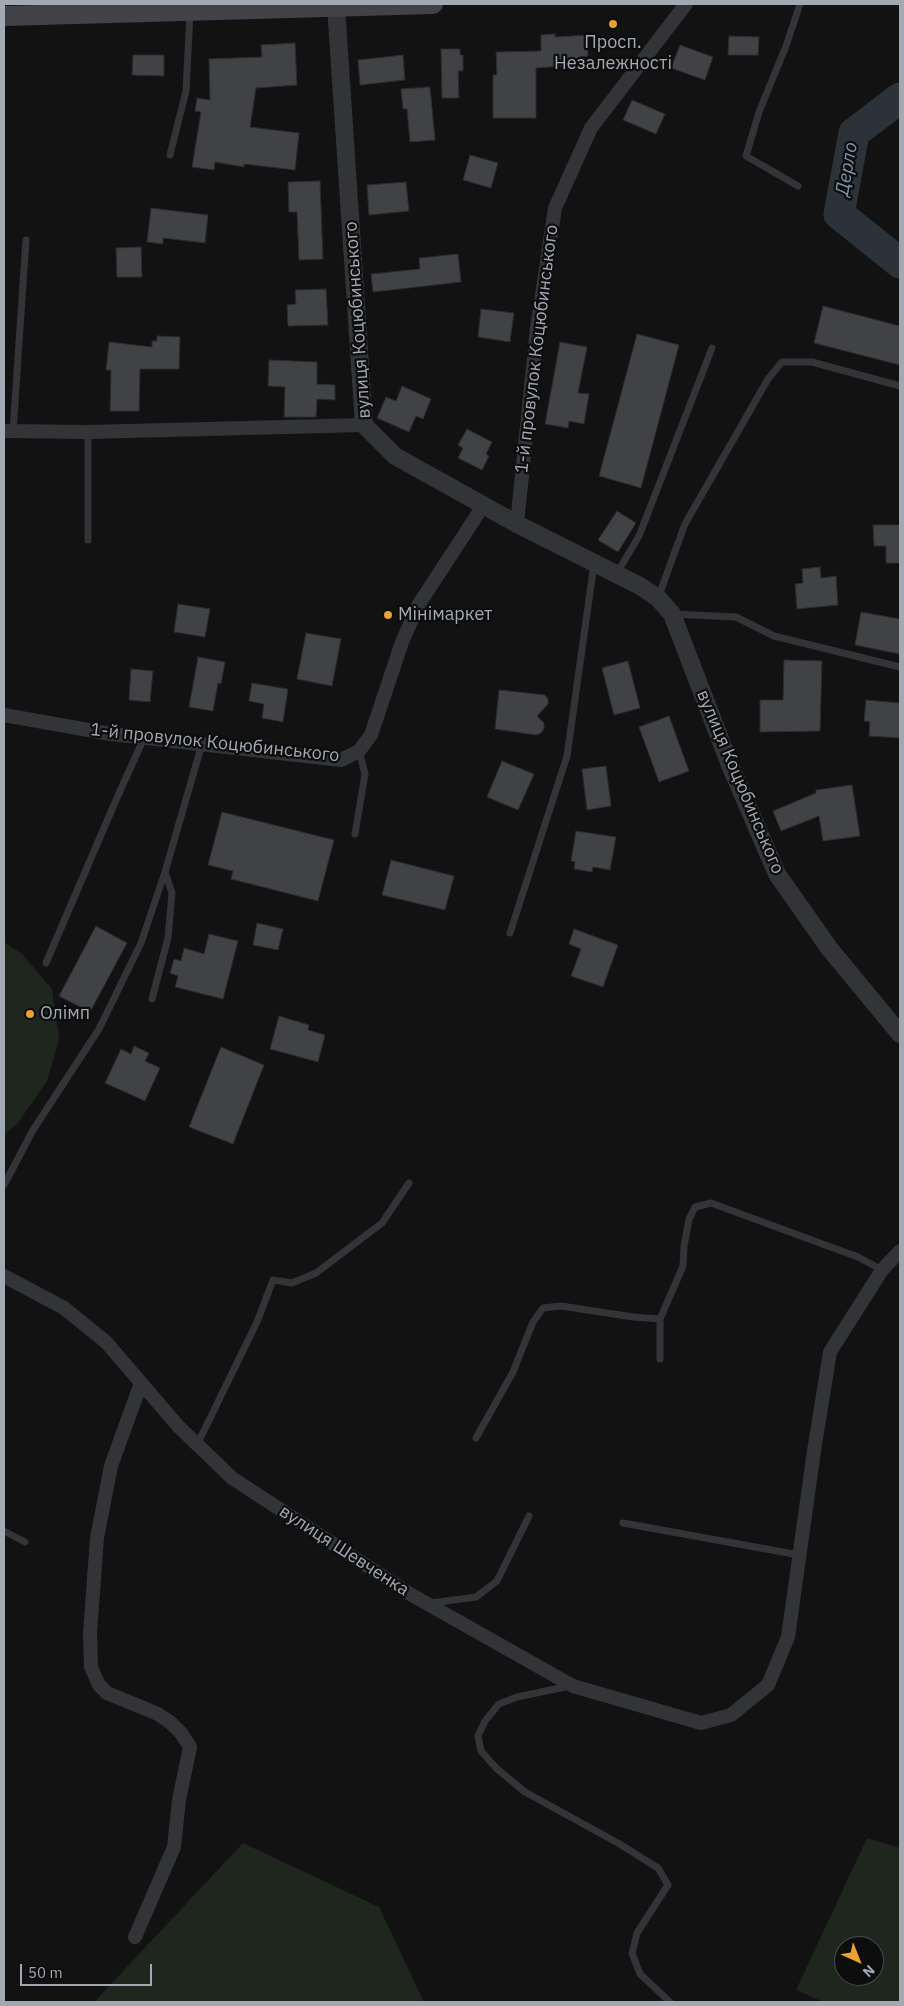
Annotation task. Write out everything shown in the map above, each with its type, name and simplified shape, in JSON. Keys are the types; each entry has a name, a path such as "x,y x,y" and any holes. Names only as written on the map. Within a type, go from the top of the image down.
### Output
{"main road":[{"path":"4,16 141,8 191,11 336,5 433,4"}],"street":[{"name":"1-й провулок Коцюбинського","path":"517,524 537,328 555,208 591,128 686,4"},
{"name":"вулиця Коцюбинського","path":"336,5 364,425 395,456 483,506 640,586 658,598 672,614 730,765 777,874 829,948 900,1034"},
{"path":"8,431 88,432 364,425"},
{"name":"1-й провулок Коцюбинського","path":"4,715 144,738 341,760 359,750 371,735 402,642 419,604 483,506"},
{"path":"799,1555 830,1352 882,1270 900,1251"},
{"name":"вулиця Шевченка","path":"4,1276 64,1308 106,1342 178,1426 232,1478 428,1604 573,1686 701,1723 731,1715 768,1685 772,1677 788,1638 799,1555"},
{"path":"135,1937 174,1847 179,1800 190,1747 181,1733 158,1714 107,1693 99,1685 91,1667 90,1633 97,1538 111,1466 141,1383"}],"lane":[{"path":"798,186 746,156 759,112 786,46 800,4"},
{"path":"170,155 186,91 191,11"},
{"path":"8,431 26,240"},
{"path":"616,575 639,536 712,348"},
{"path":"658,598 685,524 768,379 782,362 812,362 900,386"},
{"path":"88,432 88,540"},
{"path":"510,933 567,756 594,564"},
{"path":"672,614 736,617 774,636 900,667"},
{"path":"46,963 144,738"},
{"path":"4,1186 33,1130 99,1028 141,943 165,872 202,744"},
{"path":"355,834 365,774 359,750"},
{"path":"152,999 168,938 172,893 165,872"},
{"path":"197,1445 257,1322 273,1280 292,1283 316,1274 382,1223 409,1183"},
{"path":"660,1359 660,1319 683,1266 684,1246 690,1219 695,1207 711,1203 858,1257 882,1270"},
{"path":"476,1438 513,1372 533,1322 543,1308 562,1306 633,1317 660,1319"},
{"path":"428,1604 476,1597 497,1581 529,1516"},
{"path":"623,1523 799,1555"},
{"path":"4,1530 25,1542"},
{"name":"вулиця Шевченка","path":"573,1686 517,1697 499,1704 485,1721 478,1736 481,1751 496,1768 524,1792 618,1842 658,1868 668,1885 637,1933 632,1953 640,1974 670,2002"}],"shaded area":[{"name":"Олімп","path":"4,942 22,954 52,989 59,1039 47,1081 18,1123 4,1135"},
{"path":"867,1838 900,1848 900,2002 824,2002 796,1990"},
{"path":"243,1843 379,1907 424,2002 94,2002"}],"building":[{"path":"555,34 555,37 587,35 588,56 579,57 579,65 536,68 536,118 493,118 493,75 497,75 496,52 541,51 541,35"},
{"path":"729,36 759,37 758,55 728,55"},
{"path":"295,43 297,85 256,88 250,127 299,133 295,170 244,164 244,167 215,162 214,170 192,167 201,112 195,111 197,98 210,100 209,59 262,57 261,45"},
{"path":"680,45 713,57 705,80 671,68"},
{"path":"441,49 460,49 460,55 463,55 463,71 458,71 459,98 442,98"},
{"path":"133,55 164,55 164,76 132,75"},
{"path":"403,55 405,80 360,85 358,60"},
{"path":"430,87 435,140 410,142 407,109 403,109 401,89"},
{"path":"632,100 665,114 656,134 623,120"},
{"path":"470,155 498,163 491,188 463,180"},
{"path":"320,181 323,259 299,260 297,212 289,212 288,182"},
{"path":"406,182 409,211 369,215 367,185"},
{"path":"151,208 208,215 205,243 163,238 163,244 147,242"},
{"path":"141,247 142,277 117,277 116,248"},
{"path":"458,254 461,282 373,292 371,274 420,269 419,258"},
{"path":"326,289 328,325 288,326 287,305 296,304 295,290"},
{"path":"823,306 900,326 900,365 814,343"},
{"path":"481,309 514,313 510,342 478,337"},
{"path":"637,334 679,345 641,488 599,476"},
{"path":"157,336 180,337 179,369 140,369 139,411 110,411 111,370 106,370 109,342 152,347 152,341 157,341"},
{"path":"560,342 587,347 578,393 589,394 584,424 569,421 568,428 545,424"},
{"path":"269,360 317,362 317,384 335,385 335,400 317,399 316,417 284,417 285,387 268,386"},
{"path":"402,386 431,399 423,419 416,416 409,432 377,418 386,397 396,401"},
{"path":"467,429 492,442 486,454 489,456 482,470 458,458 463,448 458,445"},
{"path":"617,511 636,523 618,552 598,540"},
{"path":"873,525 900,525 900,563 886,563 886,546 874,546"},
{"path":"820,567 821,578 836,576 838,605 797,609 795,584 803,583 802,569"},
{"path":"178,604 210,609 205,637 174,632"},
{"path":"861,612 900,619 900,654 855,645"},
{"path":"306,633 341,639 332,686 297,679"},
{"path":"198,657 225,662 221,684 218,683 213,711 189,707"},
{"path":"784,660 822,661 820,731 760,732 760,700 783,700"},
{"path":"628,661 640,708 614,715 602,668"},
{"path":"131,669 153,671 150,702 129,700"},
{"path":"252,683 288,689 283,722 262,718 264,704 249,701"},
{"path":"499,690 545,695 548,699 548,704 537,716 544,723 544,729 541,733 536,735 495,729"},
{"path":"866,700 900,703 900,738 869,736 870,722 864,721"},
{"path":"669,716 689,771 659,782 639,727"},
{"path":"502,761 534,774 518,810 487,797"},
{"path":"606,766 611,806 587,810 582,769"},
{"path":"852,785 860,836 823,841 819,816 781,831 773,811 816,793 816,790"},
{"path":"222,812 334,840 318,901 231,879 233,871 208,865"},
{"path":"576,831 616,837 610,870 593,867 592,872 574,869 575,862 571,861"},
{"path":"391,860 454,876 445,910 382,895"},
{"path":"257,923 283,929 278,950 253,945"},
{"path":"96,926 127,943 90,1012 59,996"},
{"path":"574,929 618,945 603,987 571,976 581,949 569,944"},
{"path":"209,934 238,941 223,999 175,987 178,976 170,973 174,959 181,961 184,948 204,954"},
{"path":"279,1016 309,1025 308,1030 325,1035 318,1062 270,1049"},
{"path":"134,1046 149,1053 145,1061 160,1068 145,1101 105,1083 121,1049 131,1054"},
{"path":"221,1047 264,1065 233,1144 189,1127"}],"waterway":[{"name":"Дерло","path":"900,98 854,133 839,214 900,263"}],"place":[{"name":"Просп. Незалежності","path":"613,24"},
{"name":"Мінімаркет","path":"388,615"},
{"name":"Олімп","path":"30,1014"}]}
